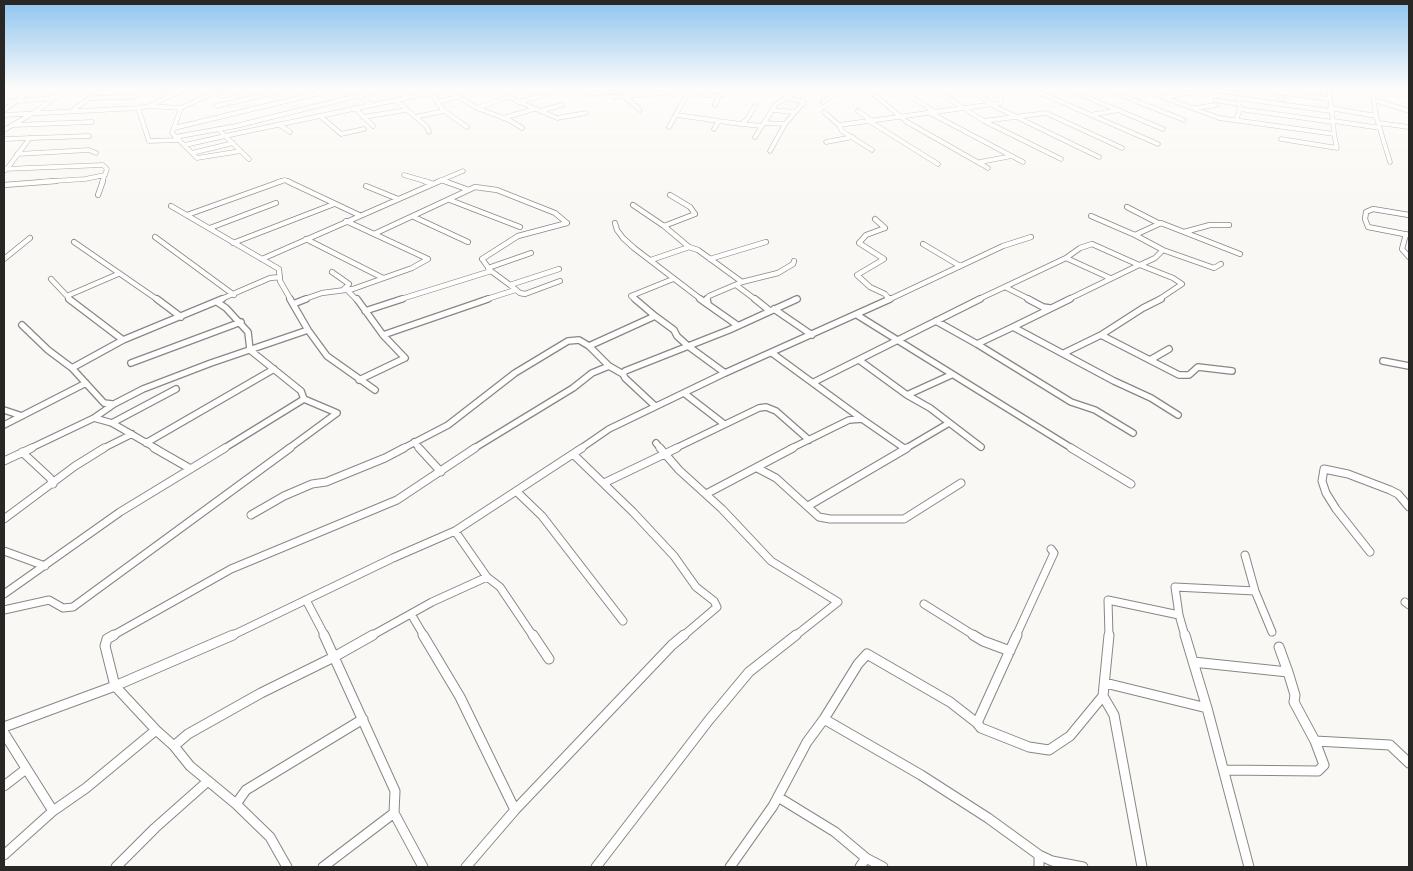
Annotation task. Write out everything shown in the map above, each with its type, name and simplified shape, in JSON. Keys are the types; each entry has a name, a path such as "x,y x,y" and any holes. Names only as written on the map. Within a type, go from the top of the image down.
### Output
{"street":[{"path":"146,129 149,141 180,140"},
{"path":"174,129 172,133 175,137 200,159 241,151"},
{"path":"175,137 218,129 249,159"},
{"path":"185,145 262,129"},
{"path":"286,129 290,132"},
{"path":"334,129 340,134 364,129"},
{"path":"755,137 760,129"},
{"path":"770,151 782,129"},
{"path":"841,129 872,150"},
{"path":"883,129 938,164"},
{"path":"921,129 988,168"},
{"path":"962,129 1023,162"},
{"path":"999,129 1061,159"},
{"path":"1042,129 1099,157"},
{"path":"1081,129 1122,148"},
{"path":"1122,129 1158,144"},
{"path":"1297,129 1334,134"},
{"path":"1281,139 1337,148 1337,139 1334,129"},
{"path":"1380,129 1390,162"},
{"path":"4,139 89,136"},
{"path":"826,142 854,137"},
{"path":"5,170 30,138"},
{"path":"192,153 233,143"},
{"path":"18,154 89,150 96,153"},
{"path":"980,162 1012,156"},
{"path":"5,170 93,164 106,166 98,195"},
{"path":"262,259 463,170"},
{"path":"4,185 85,179 105,175"},
{"path":"404,175 433,184"},
{"path":"187,215 285,180 359,215"},
{"path":"441,180 469,190"},
{"path":"366,186 398,199"},
{"path":"374,234 469,190 481,187 497,190 555,212 567,223 542,228 511,239 484,257 482,261 489,270 515,290 525,294 560,281"},
{"path":"664,226 695,214 690,207 670,195"},
{"path":"450,200 520,226"},
{"path":"210,228 276,203"},
{"path":"233,243 334,204"},
{"path":"633,205 710,259 772,310 812,335"},
{"path":"171,206 279,269 280,281 308,330 327,356 375,390"},
{"path":"1127,207 1158,223 1240,254"},
{"path":"1409,214 1373,210 1366,212 1368,227 1408,234 1402,249 1409,257"},
{"path":"1091,216 1135,235 1163,250 1214,268 1221,264"},
{"path":"414,217 468,242"},
{"path":"875,219 884,228 866,235 859,240 859,243 884,259 857,275 870,286 885,294 888,299"},
{"path":"293,304 317,294 345,290 412,268 428,259 346,221"},
{"path":"1135,235 1158,223"},
{"path":"615,224 623,238 673,279 737,325"},
{"path":"1184,232 1210,225 1228,225"},
{"path":"155,237 234,295"},
{"path":"4,727 115,686 231,636 392,558 455,530 609,429 654,406 857,315 1010,243 1031,237"},
{"path":"4,259 30,238"},
{"path":"306,239 382,278"},
{"path":"74,242 181,317"},
{"path":"710,259 766,242"},
{"path":"922,244 960,266"},
{"path":"814,382 1066,258 1080,248 1092,244 1173,278 1182,284 1167,296 1143,308 1102,335 1064,354"},
{"path":"651,260 689,246"},
{"path":"977,344 1110,278 1155,258 1163,250"},
{"path":"365,311 489,270 531,253"},
{"path":"1066,258 1110,278"},
{"path":"708,304 706,301 709,296 739,284 778,273 793,264 794,261"},
{"path":"510,285 559,269"},
{"path":"332,272 349,284 345,290"},
{"path":"67,296 118,274"},
{"path":"72,368 123,340 234,295 270,278 280,277"},
{"path":"51,279 70,301 123,340"},
{"path":"673,279 631,296 674,330 679,338 688,346 725,373"},
{"path":"1005,287 1043,307 1050,308"},
{"path":"345,290 352,293 383,334 405,358 359,380"},
{"path":"383,334 515,290"},
{"path":"623,374 730,330 737,325 797,299"},
{"path":"217,302 241,322 250,336 250,350"},
{"path":"857,315 899,340 951,375 1131,484"},
{"path":"590,346 655,316"},
{"path":"936,321 1071,402 1095,410 1133,433"},
{"path":"131,363 241,322"},
{"path":"22,325 48,350 72,368 110,405"},
{"path":"1013,327 1151,398 1178,415"},
{"path":"4,461 94,418 110,405 142,390 308,330"},
{"path":"1102,335 1178,375 1189,375 1198,367 1232,371"},
{"path":"251,514 284,496 312,484 326,482 364,467 448,425 515,374 568,341 579,340 590,346 609,366 623,374 638,392 654,406"},
{"path":"4,610 49,600 63,608 73,607 337,414 304,398 300,391 250,350"},
{"path":"1150,360 1169,350"},
{"path":"772,353 904,448"},
{"path":"859,360 907,395 930,408 981,447"},
{"path":"1383,361 1409,366"},
{"path":"287,867 270,837 236,804 190,766 174,746 156,730 115,686 105,643 113,634 231,569 397,500 494,435 573,388 592,373 609,366"},
{"path":"146,443 274,369"},
{"path":"907,395 951,375"},
{"path":"4,425 86,383"},
{"path":"112,423 176,389"},
{"path":"684,393 724,424"},
{"path":"4,594 120,512 304,398"},
{"path":"604,484 724,424 752,411 766,407 785,418 809,440"},
{"path":"4,410 22,416"},
{"path":"94,418 112,423 189,468"},
{"path":"706,494 833,426 850,420 862,419"},
{"path":"808,506 949,423"},
{"path":"4,519 75,466 107,446 132,434"},
{"path":"414,442 441,472"},
{"path":"596,867 709,720 749,672 838,602 771,561 706,494 679,470 656,443"},
{"path":"22,452 50,478 53,484"},
{"path":"466,867 515,810 672,645 716,607 714,601 696,587 674,556 573,454"},
{"path":"757,468 776,478 818,517 830,519 904,519 913,515 960,483"},
{"path":"1370,552 1336,509 1326,493 1322,481 1324,469 1348,474 1390,490 1398,494 1409,507"},
{"path":"516,491 542,516 623,621"},
{"path":"455,530 487,577 500,586 549,659"},
{"path":"978,723 1054,553 1051,549"},
{"path":"4,551 45,566"},
{"path":"1245,555 1255,591 1272,632"},
{"path":"174,746 188,734 216,718 432,602 487,577"},
{"path":"1249,867 1207,708 1179,615 1175,587 1255,591"},
{"path":"306,600 334,656 395,791 394,813 423,867"},
{"path":"1142,867 1114,715 1103,696 1109,638 1108,600 1179,615"},
{"path":"924,604 983,641 1010,651"},
{"path":"411,614 460,697 515,810"},
{"path":"1224,770 1318,772 1324,765 1315,741 1294,702 1295,695 1278,647"},
{"path":"730,867 778,797 807,742 824,719 858,664 868,654 950,702 978,723 981,728 1029,747 1049,750 1070,736 1103,696"},
{"path":"1193,662 1288,672"},
{"path":"1104,683 1207,708"},
{"path":"236,804 246,790 363,719"},
{"path":"824,719 921,775 988,818 1039,854 1052,861 1083,867"},
{"path":"4,855 53,811 86,788 156,730"},
{"path":"4,733 53,811"},
{"path":"1315,741 1390,745 1409,764"},
{"path":"4,786 26,769"},
{"path":"116,867 155,828 208,781"},
{"path":"778,797 835,832 866,858 883,867"},
{"path":"323,867 394,813"},
{"path":"1039,854 1039,867"},
{"path":"860,867 866,858"}]}
